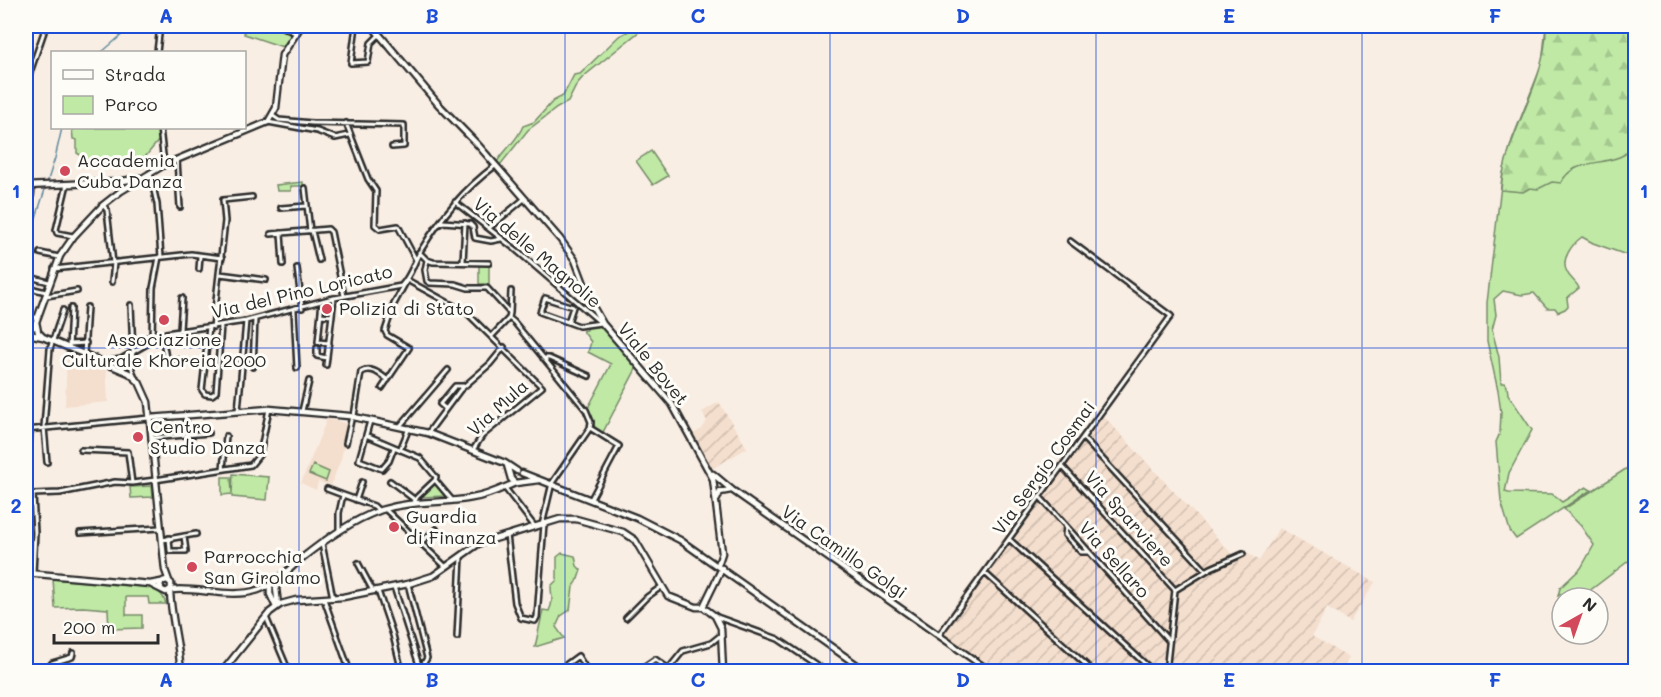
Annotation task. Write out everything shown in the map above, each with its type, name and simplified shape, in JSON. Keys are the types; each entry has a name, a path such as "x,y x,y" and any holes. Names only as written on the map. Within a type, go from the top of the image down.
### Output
{"street":[{"path":"26,84 46,26"},
{"path":"157,51 160,26"},
{"path":"280,26 296,33"},
{"path":"270,122 276,108 282,55 302,26"},
{"path":"356,26 351,63 368,62 371,43 379,35"},
{"name":"Viale Bovet","path":"372,26 526,198 573,256 591,305 603,324 672,404 711,472"},
{"path":"273,116 279,120"},
{"path":"26,338 35,326 59,257 74,236 103,205 121,190 164,165 279,120 326,124 404,125 404,146 392,147"},
{"path":"270,122 317,131 335,138 349,135"},
{"path":"346,123 368,179 376,191 375,225 380,229 398,226 416,260"},
{"path":"160,129 164,165"},
{"path":"177,160 180,207"},
{"name":"Via del Pino Loricato","path":"104,362 113,362 152,339 180,330 246,321 334,298 395,288 407,280 420,252 455,202 471,185 495,166"},
{"path":"132,340 152,339 153,288 160,257 158,211 150,173"},
{"path":"26,186 117,182 143,177"},
{"path":"127,180 129,186"},
{"path":"117,182 129,186"},
{"path":"117,182 121,184 121,190"},
{"path":"67,184 56,230 57,233 74,236"},
{"path":"26,217 30,208 32,186"},
{"path":"305,188 311,231 319,260"},
{"path":"220,326 214,395 205,394 202,390 204,368 222,258 224,200 252,197"},
{"path":"489,228 526,198"},
{"name":"Via delle Magnolie","path":"455,202 502,238 603,324"},
{"path":"103,205 107,210 114,263 112,282"},
{"path":"281,208 307,206"},
{"path":"437,225 443,222 465,223 473,227 475,238 491,241 502,238"},
{"path":"463,262 465,223"},
{"path":"271,234 324,229 331,232 344,296"},
{"path":"281,233 283,264"},
{"name":"Via Sergio Cosmai","path":"939,635 1171,316 1070,241"},
{"path":"40,252 59,257"},
{"path":"420,252 427,260 489,263"},
{"path":"54,270 191,254 222,258"},
{"path":"199,269 200,256"},
{"path":"427,260 425,278 430,283 487,288 586,410 591,422 590,428 552,483 543,525 535,621 523,619 515,603 507,535"},
{"path":"297,268 302,308"},
{"path":"220,274 267,280"},
{"path":"26,276 49,282"},
{"path":"382,388 409,348 387,335 385,331 394,304 407,280 467,313 504,347 490,364 464,386 428,434"},
{"path":"26,287 45,294 77,291"},
{"path":"492,336 510,316 511,291"},
{"path":"180,330 182,298"},
{"path":"326,365 334,298"},
{"path":"568,322 573,307 545,298 540,312 568,322 584,326 599,322 603,324"},
{"path":"322,302 318,342 329,343"},
{"path":"131,305 134,376"},
{"path":"579,305 589,308 591,305"},
{"path":"84,354 87,307"},
{"path":"70,346 71,308"},
{"path":"47,462 44,427 50,349 63,310"},
{"path":"294,310 297,368"},
{"path":"26,314 43,337 122,369 134,376 145,391 150,418 165,570 170,582 166,590"},
{"path":"584,326 590,320 590,314"},
{"path":"321,315 332,316"},
{"path":"253,367 255,319"},
{"path":"238,411 246,321"},
{"path":"35,326 43,337"},
{"path":"162,335 166,358 206,365"},
{"path":"70,346 86,343"},
{"name":"Via Mula","path":"472,450 482,436 542,387 504,347"},
{"path":"317,348 317,356 327,358"},
{"path":"122,369 128,355"},
{"path":"122,369 132,358"},
{"path":"543,358 549,358 589,376"},
{"path":"346,443 363,370 373,370 388,380"},
{"path":"400,426 448,370"},
{"path":"303,411 309,381"},
{"path":"446,409 440,404 455,386 464,386"},
{"path":"269,409 260,454 251,465 132,483 115,482 60,493 33,494 26,491 28,429 269,409 353,416 400,426 505,463 519,472 552,483 658,528 720,566 867,672"},
{"path":"185,415 188,435"},
{"path":"371,420 359,460 382,470 394,448"},
{"path":"400,450 409,428"},
{"path":"590,428 619,446 591,499"},
{"path":"151,438 209,433"},
{"path":"366,435 420,458 452,500"},
{"path":"223,470 226,436"},
{"path":"1083,438 1206,571"},
{"path":"81,450 128,452 132,483"},
{"path":"505,463 515,483"},
{"name":"Via Sparviere","path":"1062,466 1175,591"},
{"path":"502,488 511,476 519,472"},
{"path":"519,472 521,481"},
{"path":"703,607 720,566 722,553 715,486 711,472"},
{"name":"Via Camillo Golgi","path":"711,472 732,490 991,672"},
{"path":"414,501 435,480"},
{"path":"270,594 279,578 322,544 339,532 382,510 414,501 482,496 521,481 541,480"},
{"path":"390,481 414,501"},
{"path":"356,500 362,482"},
{"path":"502,488 535,527"},
{"path":"327,489 382,510 447,568"},
{"path":"716,501 720,492 732,490"},
{"path":"33,494 35,533 33,574"},
{"path":"339,532 339,513 343,495"},
{"name":"Via Sellaro","path":"1040,497 1169,641"},
{"path":"222,672 276,604 296,600 333,598 408,584 433,576 447,568 478,544 560,519 576,519 623,532 635,540 668,596 696,607 703,607 728,622 778,639 827,672"},
{"path":"80,533 160,528"},
{"path":"420,543 436,529"},
{"path":"162,540 196,534"},
{"path":"168,538 170,551 186,551 184,536"},
{"path":"1009,539 1154,672"},
{"path":"322,544 333,598"},
{"path":"1166,672 1175,591 1206,571 1243,554"},
{"path":"457,637 461,557"},
{"path":"358,563 375,591 393,635 404,672 426,661 426,652 418,629 408,584"},
{"path":"165,570 162,582 171,607 180,650 181,672"},
{"path":"26,573 150,584 170,582 190,589"},
{"path":"985,573 1094,672"},
{"path":"150,584 166,590 190,589 241,593 273,585"},
{"path":"273,585 276,604"},
{"path":"394,587 419,665"},
{"path":"626,618 661,587"},
{"path":"260,589 270,594 276,604"},
{"path":"324,599 350,672"},
{"path":"715,616 721,628 723,672"},
{"path":"266,617 289,672"},
{"path":"636,672 653,660 670,668 683,651 711,643 721,635"},
{"path":"45,672 52,663 72,657 73,653"},
{"path":"556,672 578,656 588,672"}],"shaded area":[{"path":"67,353 106,366 108,402 65,406"},
{"path":"719,402 747,448 712,469 693,434 702,429 707,421 702,412"},
{"path":"1098,410 1233,555 1242,549 1259,561 1279,528 1375,582 1350,622 1327,608 1312,636 1349,658 1341,671 995,671 937,630"},
{"path":"327,419 349,424 341,459 331,485 318,482 316,490 301,483"}],"green space":[{"path":"245,26 273,26 291,35 283,47 244,34"},
{"path":"633,26 650,26 640,31 583,77 568,102 528,130 500,165 497,162 518,136 523,126 534,122 553,101 563,96 574,75 580,74 619,36"},
{"path":"1546,26 1635,26 1635,258 1582,237 1574,244 1566,257 1567,272 1579,288 1567,298 1568,306 1565,309 1558,312 1555,308 1547,308 1534,293 1522,295 1503,291 1494,299 1496,315 1492,330 1499,357 1501,383 1507,386 1508,394 1532,430 1509,473 1505,492 1552,494 1562,502 1586,487 1591,490 1516,539 1510,531 1501,501 1496,442 1500,433 1501,412 1487,341 1487,303 1502,177 1512,140 1542,64"},
{"path":"1546,26 1635,26 1635,144 1619,157 1576,168 1561,183 1552,182 1538,189 1530,188 1523,192 1501,190 1510,148 1540,68 1545,47"},
{"path":"72,129 158,129 159,140 141,162 107,165 82,158 77,153 77,140 73,139"},
{"path":"651,151 668,176 653,185 636,161"},
{"path":"303,182 303,186 291,186 291,191 277,191 276,185"},
{"path":"479,265 489,266 489,284 479,284"},
{"path":"600,325 637,367 602,434 595,428 588,408 611,364 588,352 591,342 583,331 587,330 588,326"},
{"path":"1635,463 1635,556 1596,586 1562,586 1581,568 1594,545 1581,526 1564,509"},
{"path":"313,465 329,472 326,481 309,474"},
{"path":"233,474 269,477 267,500 232,497 232,494 222,495 222,477 231,477 232,493"},
{"path":"436,483 448,496 419,497"},
{"path":"152,486 153,497 131,498 130,487"},
{"path":"562,553 575,556 577,566 581,570 573,587 570,610 561,616 556,627 564,638 535,647 543,610 549,611 551,607 551,586 557,580 557,557"},
{"path":"53,579 148,587 160,593 166,604 149,604 148,597 126,597 126,615 142,615 142,628 109,629 108,609 55,608"}],"waterway":[{"path":"103,51 132,26"},
{"path":"26,234 34,224 62,129"}],"place":[{"name":"Accademia Cuba Danza","path":"65,171"},
{"name":"Polizia di Stato","path":"327,309"},
{"name":"Associazione Culturale Khoreia 2000","path":"164,320"},
{"name":"Centro Studio Danza","path":"138,437"},
{"name":"Guardia di Finanza","path":"394,527"},
{"name":"Parrocchia San Girolamo","path":"192,567"}]}
